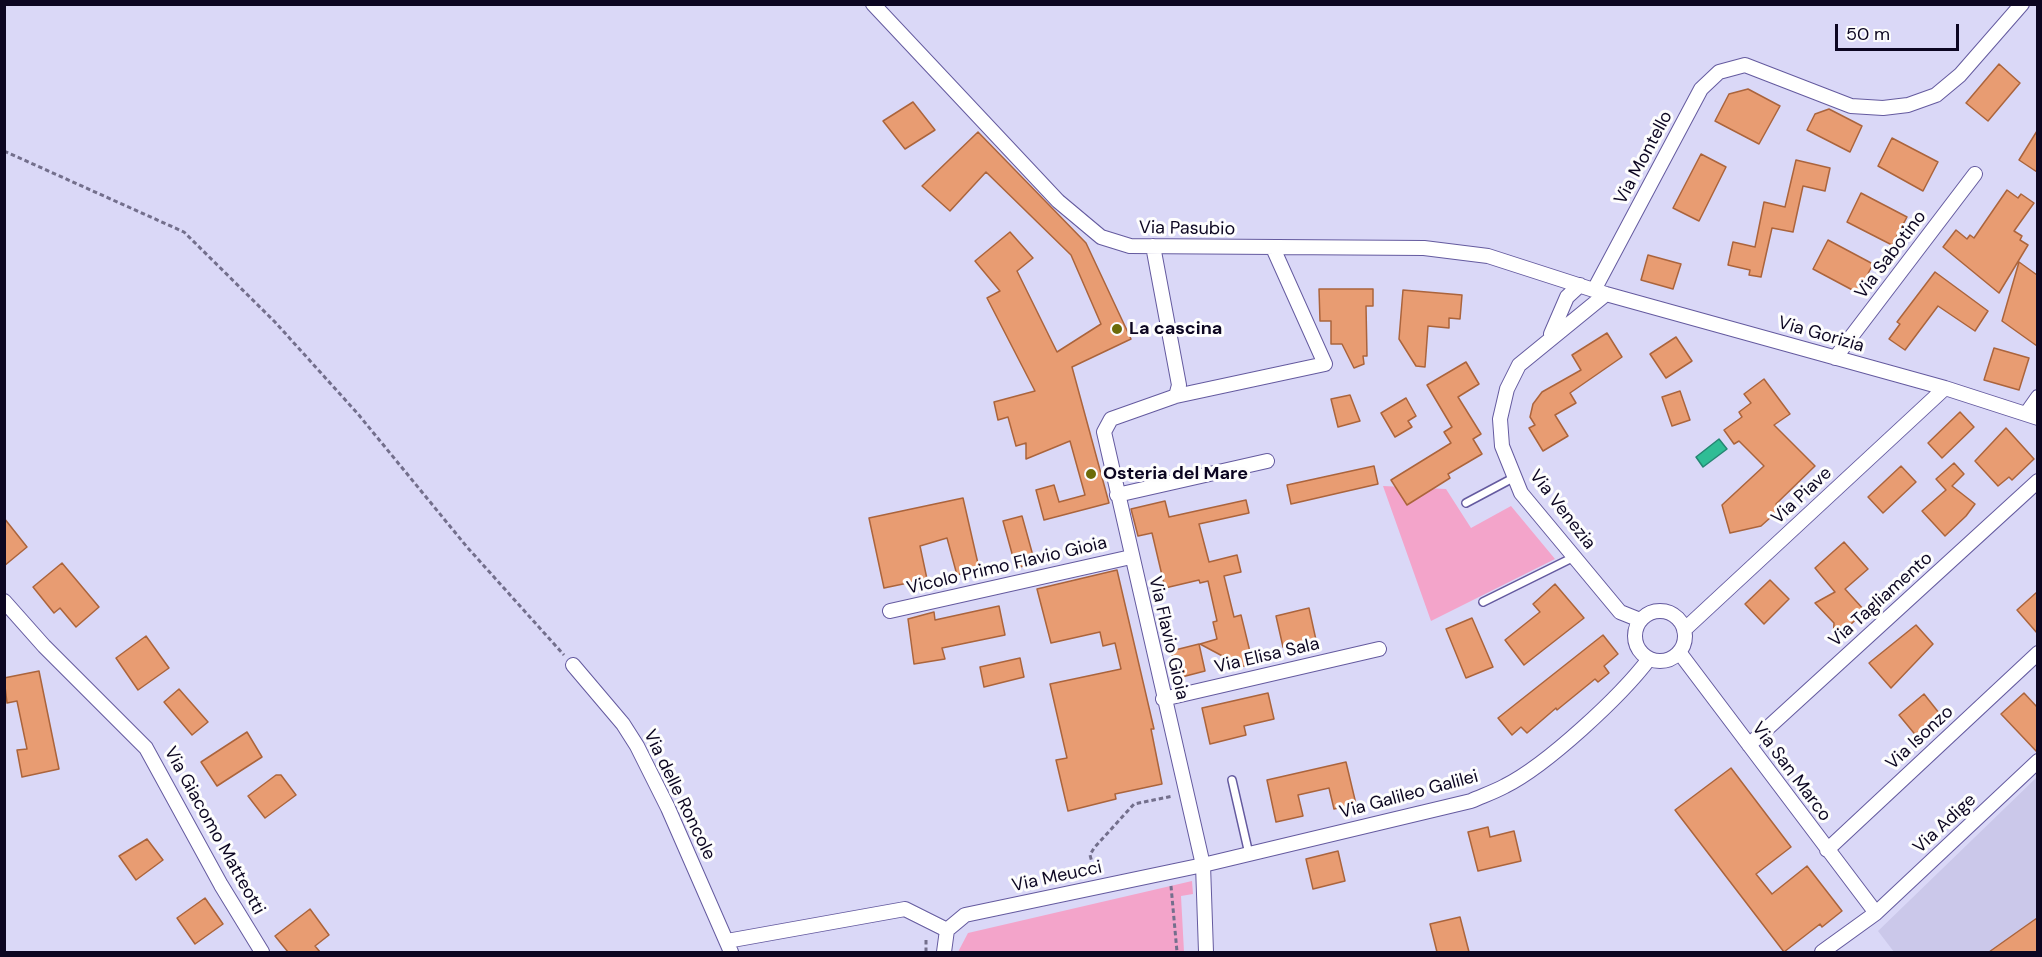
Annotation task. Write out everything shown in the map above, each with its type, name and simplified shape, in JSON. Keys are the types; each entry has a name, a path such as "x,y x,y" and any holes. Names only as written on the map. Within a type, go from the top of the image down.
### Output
{"street":[{"name":"Via Pasubio","path":"873,4 1058,201 1101,237 1130,246 1424,248 1488,256 1600,292"},
{"name":"Via Montello","path":"1600,292 1701,89 1719,72 1745,65 1851,106 1883,108 1908,105 1936,95 1960,75 2022,4"},
{"name":"Via Sabotino","path":"1835,358 1975,174"},
{"path":"1153,246 1179,385 1176,396 1325,364 1273,248"},
{"name":"Via Venezia","path":"1547,341 1562,315 1567,297 1580,285"},
{"name":"Via Venezia","path":"1600,292 1519,365 1507,389 1500,418 1502,446 1521,493 1576,556 1620,612 1640,620"},
{"name":"Via Gorizia","path":"1600,292 1945,388 2032,416"},
{"name":"Via Piave","path":"1684,630 1945,388"},
{"name":"Via Flavio Gioia","path":"1176,396 1111,419 1104,432 1163,699 1203,866 1206,952"},
{"path":"2032,416 2037,397"},
{"path":"1117,495 1267,461"},
{"name":"Via Tagliamento","path":"1749,745 2037,481"},
{"name":"Vicolo Primo Flavio Gioia","path":"890,611 1131,557"},
{"name":"Via Giacomo Matteotti","path":"4,601 44,646 147,748 221,885 262,952"},
{"path":"1655,611 1672,614 1684,630 1683,645 1679,652 1666,660 1649,659 1637,646 1635,637 1640,620 1655,611"},
{"name":"Via Elisa Sala","path":"1163,699 1379,649"},
{"name":"Via San Marco","path":"1679,652 1876,913"},
{"name":"Via Isonzo","path":"1827,850 2037,653"},
{"name":"Via Galileo Galilei","path":"1203,866 1471,801 1507,785 1548,756 1633,680 1649,659"},
{"name":"Via delle Roncole","path":"573,665 623,724 637,746 668,808 729,947"},
{"name":"Via Adige","path":"1822,952 1876,913 2037,761"},
{"name":"Via Meucci","path":"947,930 957,920 976,912 1203,866"},
{"path":"729,947 905,909 947,930 944,952"}],"lane":[{"path":"1466,503 1513,478"},
{"path":"1483,602 1576,556"},
{"path":"1232,780 1249,854"}],"path":[{"path":"4,151 184,232 275,322 351,406 504,592 573,665"},
{"path":"1069,877 1081,875 1093,866 1090,855 1094,848 1134,804 1186,794"},
{"path":"1170,872 1177,952"},
{"path":"926,952 926,938 934,923"}],"shaded area":[{"path":"1719,439 1727,449 1703,467 1696,457"},
{"path":"1383,486 1446,489 1471,528 1511,506 1555,559 1431,621"},
{"path":"2037,777 2037,952 1894,952 1878,931"},
{"path":"1192,881 1193,894 1181,896 1184,952 958,952 968,933"}],"building":[{"path":"1999,64 2020,83 1988,121 1966,103"},
{"path":"1748,89 1780,106 1759,144 1715,121 1729,94"},
{"path":"913,102 935,130 905,149 883,121"},
{"path":"1829,109 1862,126 1850,152 1807,130 1815,114"},
{"path":"2037,131 2037,172 2019,160"},
{"path":"978,132 1086,243 1131,339 1072,367 1109,503 1044,520 1036,490 1054,485 1059,502 1085,495 1070,441 1026,459 1026,443 1016,446 1008,417 998,420 994,402 1035,391 987,298 1000,291 975,261 1010,232 1033,258 1017,271 1057,352 1101,324 1071,255 986,172 950,211 922,186"},
{"path":"1892,138 1938,162 1923,191 1878,166"},
{"path":"1701,154 1726,167 1699,221 1673,208"},
{"path":"1796,160 1830,168 1825,191 1803,186 1793,232 1772,228 1761,277 1749,275 1750,270 1728,265 1733,242 1755,247 1764,202 1785,207"},
{"path":"2007,190 2018,198 2021,194 2034,203 2014,231 2022,236 2020,240 2028,245 1999,293 1943,247 1956,230 1967,239 1970,235 1974,238"},
{"path":"1861,193 1907,217 1892,245 1847,222"},
{"path":"1828,240 1873,264 1858,293 1813,269"},
{"path":"1648,255 1681,264 1673,289 1641,280"},
{"path":"2019,262 2037,275 2037,346 2002,321"},
{"path":"1935,272 1988,311 1975,331 1938,306 1905,350 1889,339 1900,324 1897,322"},
{"path":"1319,289 1373,289 1373,306 1366,306 1367,356 1363,356 1364,364 1354,368 1342,344 1331,344 1331,321 1320,321"},
{"path":"1403,290 1462,295 1460,319 1449,318 1449,328 1428,326 1425,367 1416,366 1399,339"},
{"path":"1607,333 1622,357 1570,393 1576,403 1555,415 1568,436 1543,451 1529,428 1535,425 1530,417 1533,404 1542,392 1581,370 1572,355"},
{"path":"1676,337 1692,361 1666,378 1650,354"},
{"path":"1994,348 2029,358 2019,390 1984,380"},
{"path":"1466,362 1479,384 1458,397 1481,434 1473,439 1482,454 1448,474 1450,478 1407,505 1391,480 1451,443 1444,432 1452,427 1427,385"},
{"path":"1764,379 1790,414 1774,425 1815,466 1776,504 1780,509 1761,526 1730,533 1722,505 1764,466 1739,441 1734,444 1724,430 1742,417 1739,412 1751,403 1744,394"},
{"path":"1680,391 1690,420 1672,426 1662,397"},
{"path":"1350,395 1360,421 1338,427 1331,399"},
{"path":"1406,398 1416,416 1408,421 1412,427 1395,437 1381,413"},
{"path":"1960,412 1974,427 1942,458 1928,443"},
{"path":"2006,428 2034,459 2012,480 2009,477 1998,486 1975,461"},
{"path":"1954,463 1964,474 1952,486 1975,504 1945,536 1922,511 1946,490 1936,479"},
{"path":"1374,466 1378,484 1291,504 1287,485"},
{"path":"1901,466 1916,482 1883,513 1868,497"},
{"path":"963,498 979,568 957,575 947,538 920,546 927,579 884,588 869,518"},
{"path":"1246,500 1249,513 1199,524 1209,562 1237,555 1241,572 1224,576 1234,617 1241,615 1253,664 1240,667 1232,665 1228,659 1200,644 1217,639 1213,622 1217,621 1208,581 1200,583 1199,580 1165,588 1152,533 1138,536 1131,509 1165,501 1169,517"},
{"path":"1022,516 1035,563 1016,568 1003,521"},
{"path":"4,518 27,547 4,566"},
{"path":"1844,542 1868,569 1845,589 1865,611 1833,641 1834,623 1815,603 1835,592 1815,568"},
{"path":"62,563 99,607 76,627 60,608 54,613 33,587"},
{"path":"1117,570 1154,729 1151,729 1162,784 1115,794 1116,799 1068,811 1056,760 1067,758 1050,684 1121,669 1115,643 1103,646 1100,632 1051,643 1037,589"},
{"path":"1770,580 1789,599 1764,624 1745,604"},
{"path":"1555,584 1584,618 1524,665 1505,640 1540,612 1533,604"},
{"path":"2037,592 2037,633 2017,610"},
{"path":"999,606 1005,635 942,648 945,659 914,664 908,619 934,612 935,620"},
{"path":"1309,608 1316,640 1283,647 1276,616"},
{"path":"1472,618 1493,667 1466,678 1446,629"},
{"path":"1916,625 1933,644 1891,688 1869,663"},
{"path":"1603,635 1618,654 1604,666 1609,673 1598,682 1595,679 1527,733 1521,727 1512,735 1498,718"},
{"path":"146,636 169,668 138,690 116,658"},
{"path":"1199,644 1205,671 1178,678 1171,651"},
{"path":"1020,658 1024,677 984,687 980,667"},
{"path":"39,671 59,769 22,777 17,750 27,749 17,701 7,703 4,678"},
{"path":"179,689 208,722 192,735 164,702"},
{"path":"1268,693 1274,719 1244,726 1246,735 1210,744 1202,708"},
{"path":"2024,693 2037,707 2037,752 2001,714"},
{"path":"1924,694 1943,718 1918,738 1899,715"},
{"path":"247,732 262,757 217,786 201,762"},
{"path":"1346,762 1356,804 1334,809 1329,788 1298,795 1303,816 1276,822 1267,780"},
{"path":"1731,768 1791,847 1756,874 1772,894 1807,866 1842,911 1822,927 1820,924 1784,952 1675,810"},
{"path":"276,775 281,775 296,795 265,818 248,796"},
{"path":"1488,827 1490,837 1514,831 1521,861 1478,871 1468,832"},
{"path":"147,839 163,860 136,880 119,856"},
{"path":"1338,851 1345,881 1313,889 1306,859"},
{"path":"205,898 223,924 195,944 177,918"},
{"path":"310,909 329,935 315,946 320,952 288,952 275,936"},
{"path":"1460,917 1469,952 1437,952 1430,924"},
{"path":"2037,918 2037,952 1989,952"}],"place":[{"name":"La cascina","path":"1117,329"},
{"name":"Osteria del Mare","path":"1091,474"}]}
